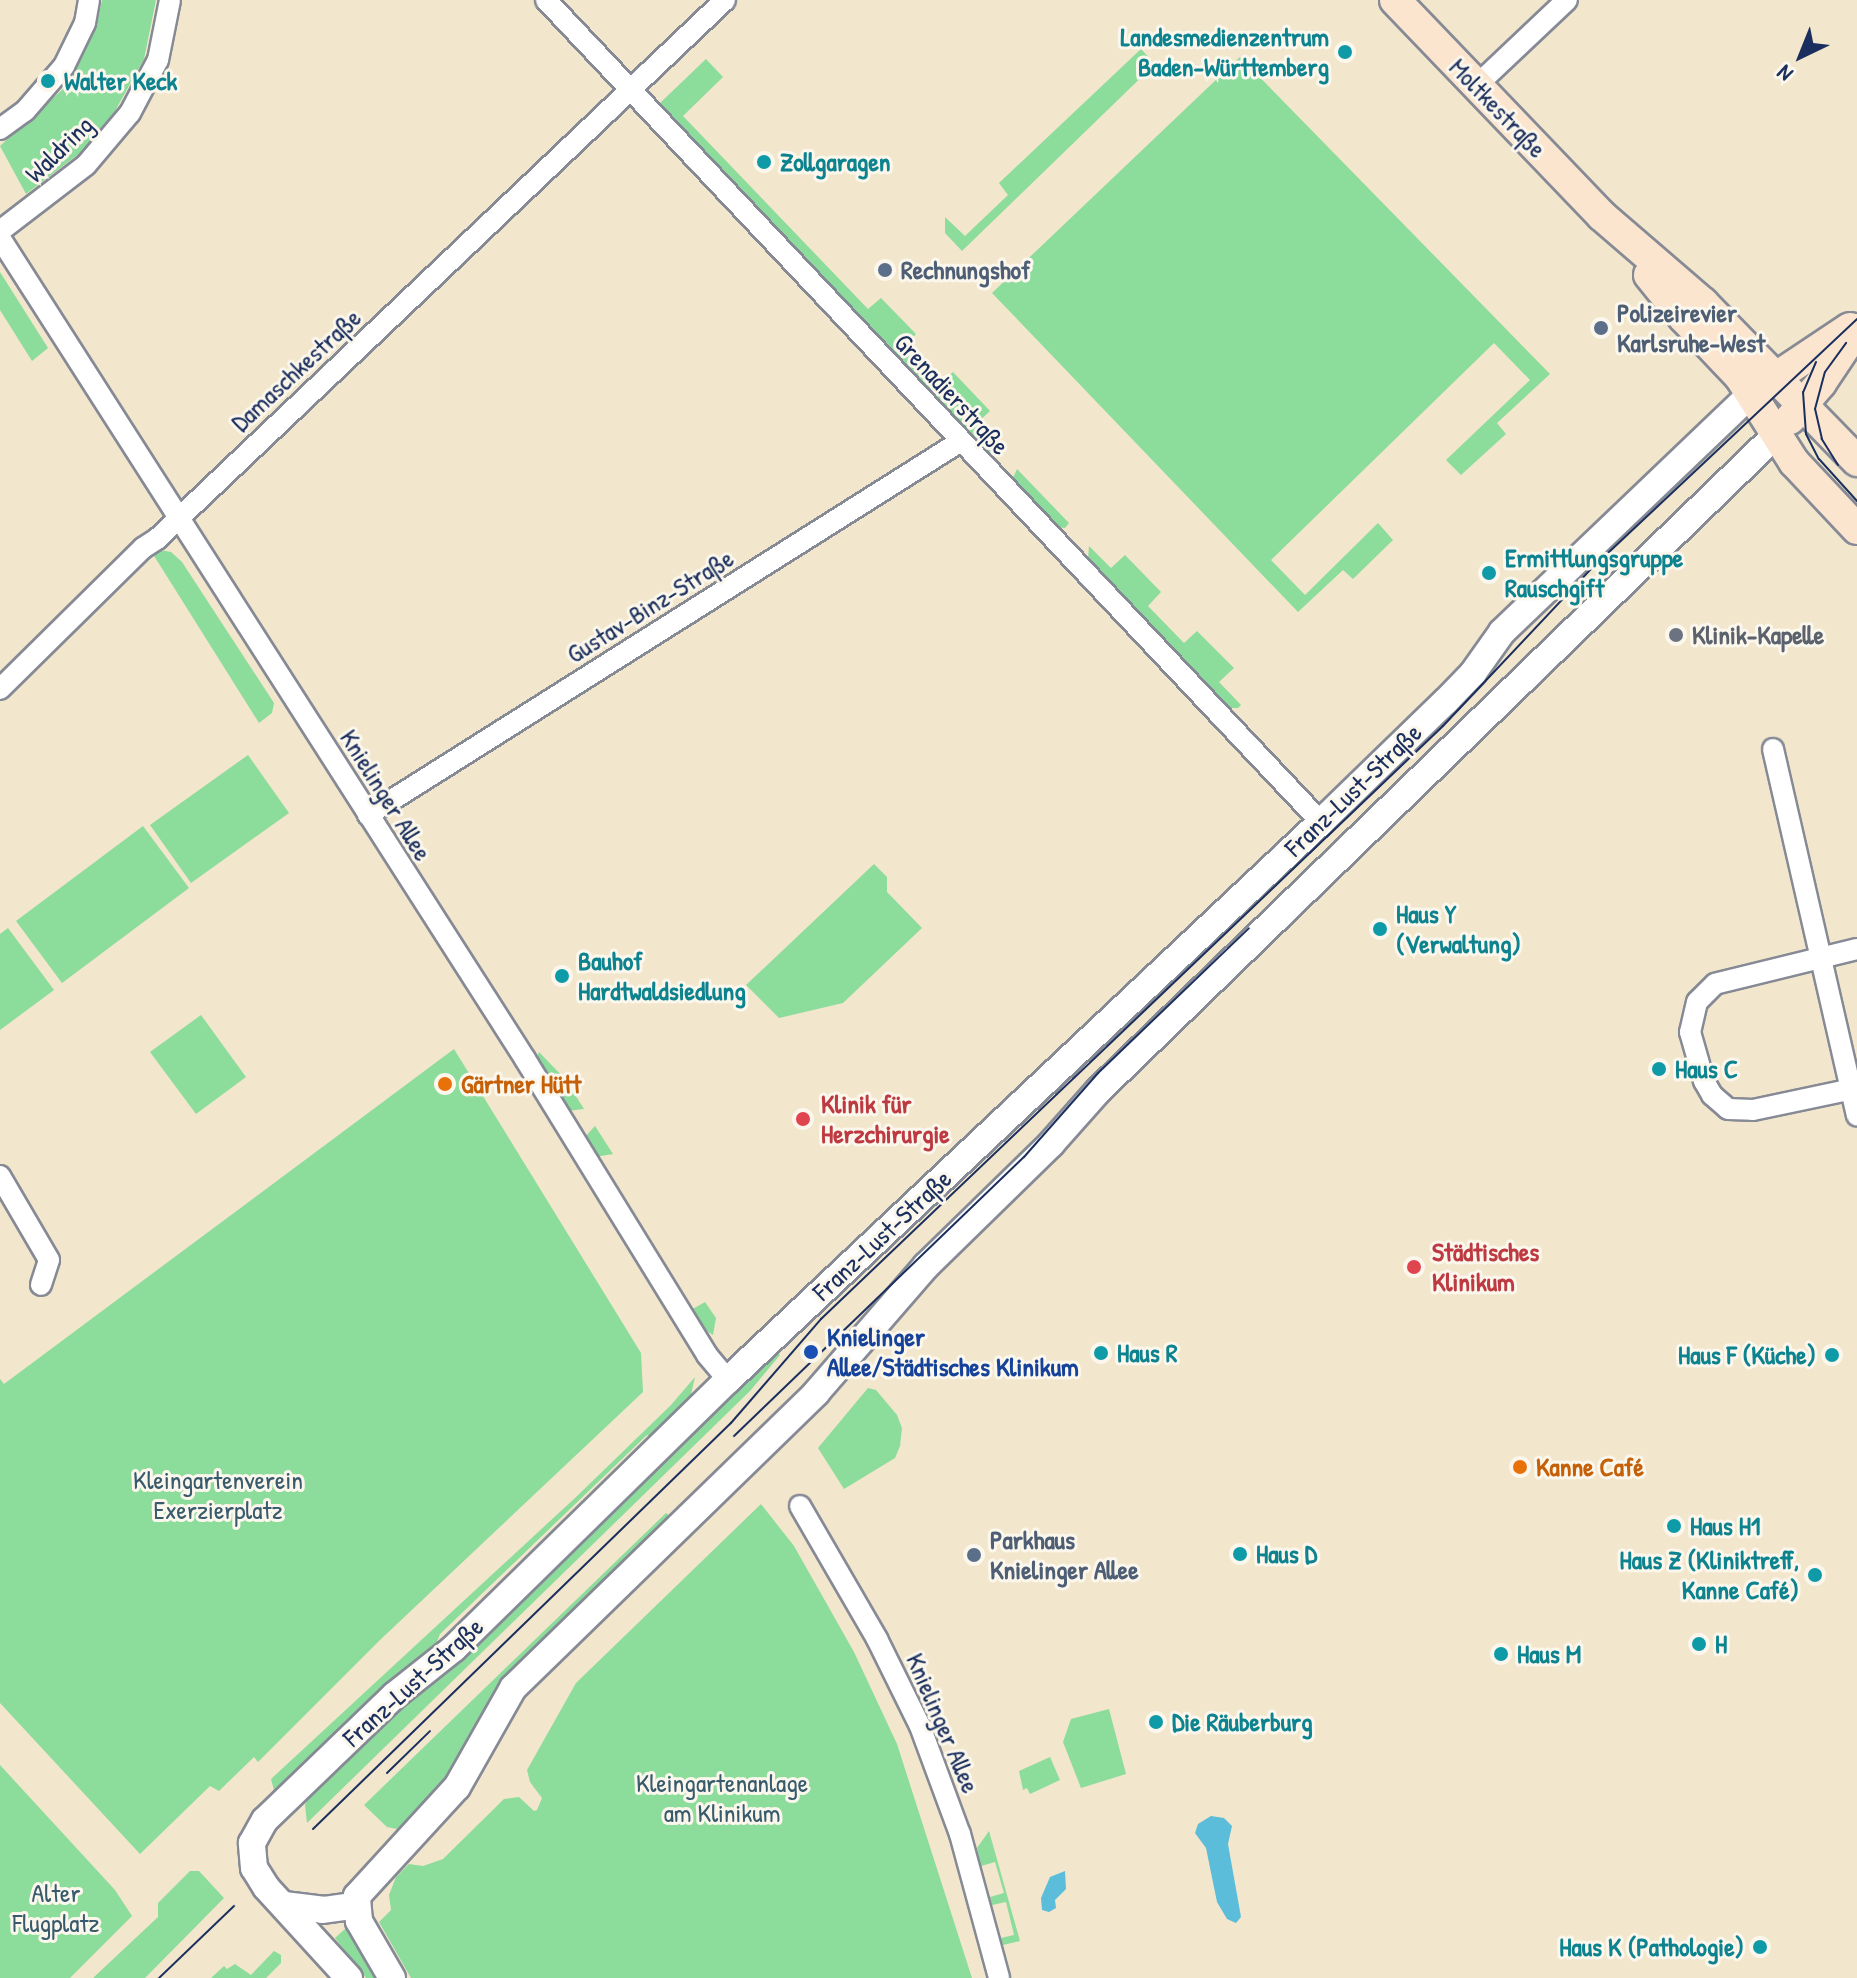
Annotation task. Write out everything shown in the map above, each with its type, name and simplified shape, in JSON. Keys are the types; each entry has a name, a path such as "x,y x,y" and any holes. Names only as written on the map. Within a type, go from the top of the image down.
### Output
{"main road":[{"name":"Moltkestraße","path":"1395,0 1602,216 1703,303 1764,385 1778,433 1794,462 1857,529"},
{"path":"1764,385 1857,326"},
{"path":"1778,433 1802,405 1857,326"},
{"name":"Moltkestraße","path":"1764,385 1802,405 1857,461"}],"street":[{"name":"Waldring","path":"0,129 25,111 64,66 85,23 89,0"},
{"name":"Waldring","path":"0,231 86,165 130,113 158,60 170,0"},
{"name":"Grenadierstraße","path":"546,0 1321,822"},
{"name":"Damaschkestraße","path":"0,689 143,548 725,0"},
{"path":"1476,86 1567,0"},
{"name":"Knielinger Allee","path":"0,238 587,1158 707,1355 728,1380"},
{"name":"Franz-Lust-Straße","path":"349,1978 266,1887 252,1860 255,1834 265,1820 395,1695 454,1648 728,1380 1321,822 1446,701 1512,622 1764,385"},
{"name":"Franz-Lust-Straße","path":"357,1905 361,1889 420,1830 457,1787 494,1716 528,1672 816,1393 926,1266 1051,1144 1099,1090 1778,433"},
{"name":"Gustav-Binz-Straße","path":"368,815 961,441"},
{"path":"1773,749 1819,958 1854,1089 1857,1115"},
{"path":"1854,1089 1736,1111 1712,1095 1696,1056 1692,1020 1697,1002 1707,990 1722,981 1857,949"},
{"path":"0,1176 49,1260 41,1285"},
{"name":"Knielinger Allee","path":"800,1506 877,1639 920,1726 960,1834 999,1978"},
{"path":"284,1905 323,1910 357,1905 363,1930 392,1978"}],"green space":[{"path":"102,0 156,0 144,59 115,111 80,153 26,194 0,146 62,90 96,27"},
{"path":"1141,49 1155,64 962,251 945,233 945,217 965,236 1008,195 999,183"},
{"path":"1240,57 1550,374 1497,423 1506,434 1461,475 1446,460 1530,380 1494,343 1271,560 1305,595 1378,523 1393,540 1353,579 1343,570 1298,612 992,293"},
{"path":"706,59 723,77 683,116 868,309 881,298 916,334 902,348 938,385 953,372 990,411 976,424 998,447 993,452 984,454 659,104"},
{"path":"0,272 48,348 32,361 0,310"},
{"path":"1017,469 1069,523 1065,528 1054,527 1012,480"},
{"path":"1089,546 1111,568 1125,555 1161,592 1148,606 1184,643 1197,631 1234,668 1219,682 1241,705 1238,708 1227,708 1220,703 1088,560"},
{"path":"151,551 171,552 182,562 274,703 272,713 259,723"},
{"path":"248,755 289,813 191,883 150,825"},
{"path":"143,826 189,888 62,983 16,921"},
{"path":"874,864 887,877 887,892 922,928 843,1003 779,1018 746,985"},
{"path":"8,928 54,990 0,1030 0,934"},
{"path":"201,1015 246,1077 196,1114 150,1052"},
{"name":"Kleingartenverein Exerzierplatz","path":"454,1049 641,1353 643,1392 380,1640 258,1762 254,1757 219,1791 210,1786 140,1854 0,1703 0,1379 4,1384"},
{"path":"539,1052 565,1079 584,1109 567,1111 535,1062"},
{"path":"595,1126 613,1154 595,1157 583,1139"},
{"path":"705,1302 716,1318 713,1335 701,1327 691,1310"},
{"path":"776,1351 780,1355 750,1391 307,1823 305,1805 312,1790"},
{"path":"695,1377 689,1403 657,1439 647,1435 440,1634 434,1649 275,1794 271,1779 575,1498 671,1405"},
{"path":"808,1382 812,1386 465,1759 407,1831 387,1827 364,1805 666,1513 670,1516"},
{"path":"868,1388 876,1390 897,1415 902,1428 900,1446 895,1458 844,1489 818,1448"},
{"name":"Kleingartenanlage am Klinikum","path":"761,1504 794,1546 854,1652 897,1744 972,1978 411,1978 379,1922 391,1910 389,1895 396,1877 409,1864 423,1866 443,1859 504,1799 519,1797 534,1811 537,1810 542,1798 530,1782 527,1770 576,1683"},
{"path":"1109,1709 1126,1774 1081,1788 1063,1742 1071,1719"},
{"path":"1050,1757 1060,1780 1030,1794 1027,1788 1023,1790 1019,1771"},
{"name":"Alter Flugplatz","path":"0,1765 115,1890 132,1916 70,1978 0,1978"},
{"path":"989,1831 1020,1941 1003,1945 1001,1938 1014,1935 1006,1902 992,1905 990,1897 1004,1893 995,1862 981,1866 977,1848"},
{"path":"190,1871 199,1871 224,1898 145,1978 93,1978 158,1917 158,1903"},
{"path":"346,1928 368,1956 380,1978 366,1978 335,1938"},
{"path":"274,1951 281,1955 281,1963 266,1978 211,1978 224,1966 227,1969 235,1964 251,1975"}],"water":[{"path":"1211,1816 1224,1818 1232,1826 1228,1844 1241,1917 1236,1923 1227,1919 1217,1902 1206,1848 1195,1833 1198,1824"},
{"path":"1065,1871 1066,1889 1055,1900 1056,1908 1049,1912 1042,1910 1041,1898 1050,1877"}],"tram line":[{"path":"313,1829 731,1423 821,1319 1443,726 1592,568 1857,319"},
{"path":"1838,465 1822,439 1815,409 1825,372 1846,343"},
{"path":"1816,362 1803,392 1806,434 1819,459 1857,501"},
{"path":"734,1436 1024,1157 1098,1073 1249,928"},
{"path":"387,1773 430,1731"},
{"path":"159,1978 234,1906"}],"place":[{"name":"Landesmedienzentrum Baden-Württemberg","path":"1345,52"},
{"name":"Walter Keck","path":"48,81"},
{"name":"Zollgaragen","path":"764,162"},
{"name":"Rechnungshof","path":"885,270"},
{"name":"Polizeirevier Karlsruhe-West","path":"1601,328"},
{"name":"Ermittlungsgruppe Rauschgift","path":"1489,573"},
{"name":"Klinik-Kapelle","path":"1676,635"},
{"name":"Haus Y (Verwaltung)","path":"1380,929"},
{"name":"Bauhof Hardtwaldsiedlung","path":"562,976"},
{"name":"Haus C","path":"1659,1069"},
{"name":"Gärtner Hütt","path":"445,1084"},
{"name":"Klinik für Herzchirurgie","path":"803,1119"},
{"name":"Städtisches Klinikum","path":"1414,1267"},
{"name":"Knielinger Allee/Städtisches Klinikum","path":"811,1352"},
{"name":"Haus R","path":"1101,1353"},
{"name":"Haus F (Küche)","path":"1832,1355"},
{"name":"Kanne Café","path":"1520,1467"},
{"name":"Haus H1","path":"1674,1526"},
{"name":"Haus D","path":"1240,1554"},
{"name":"Parkhaus Knielinger Allee","path":"974,1555"},
{"name":"Haus Z (Kliniktreff, Kanne Café)","path":"1815,1575"},
{"name":"H","path":"1699,1644"},
{"name":"Haus M","path":"1501,1654"},
{"name":"Die Räuberburg","path":"1156,1722"},
{"name":"Haus K (Pathologie)","path":"1760,1947"}]}
